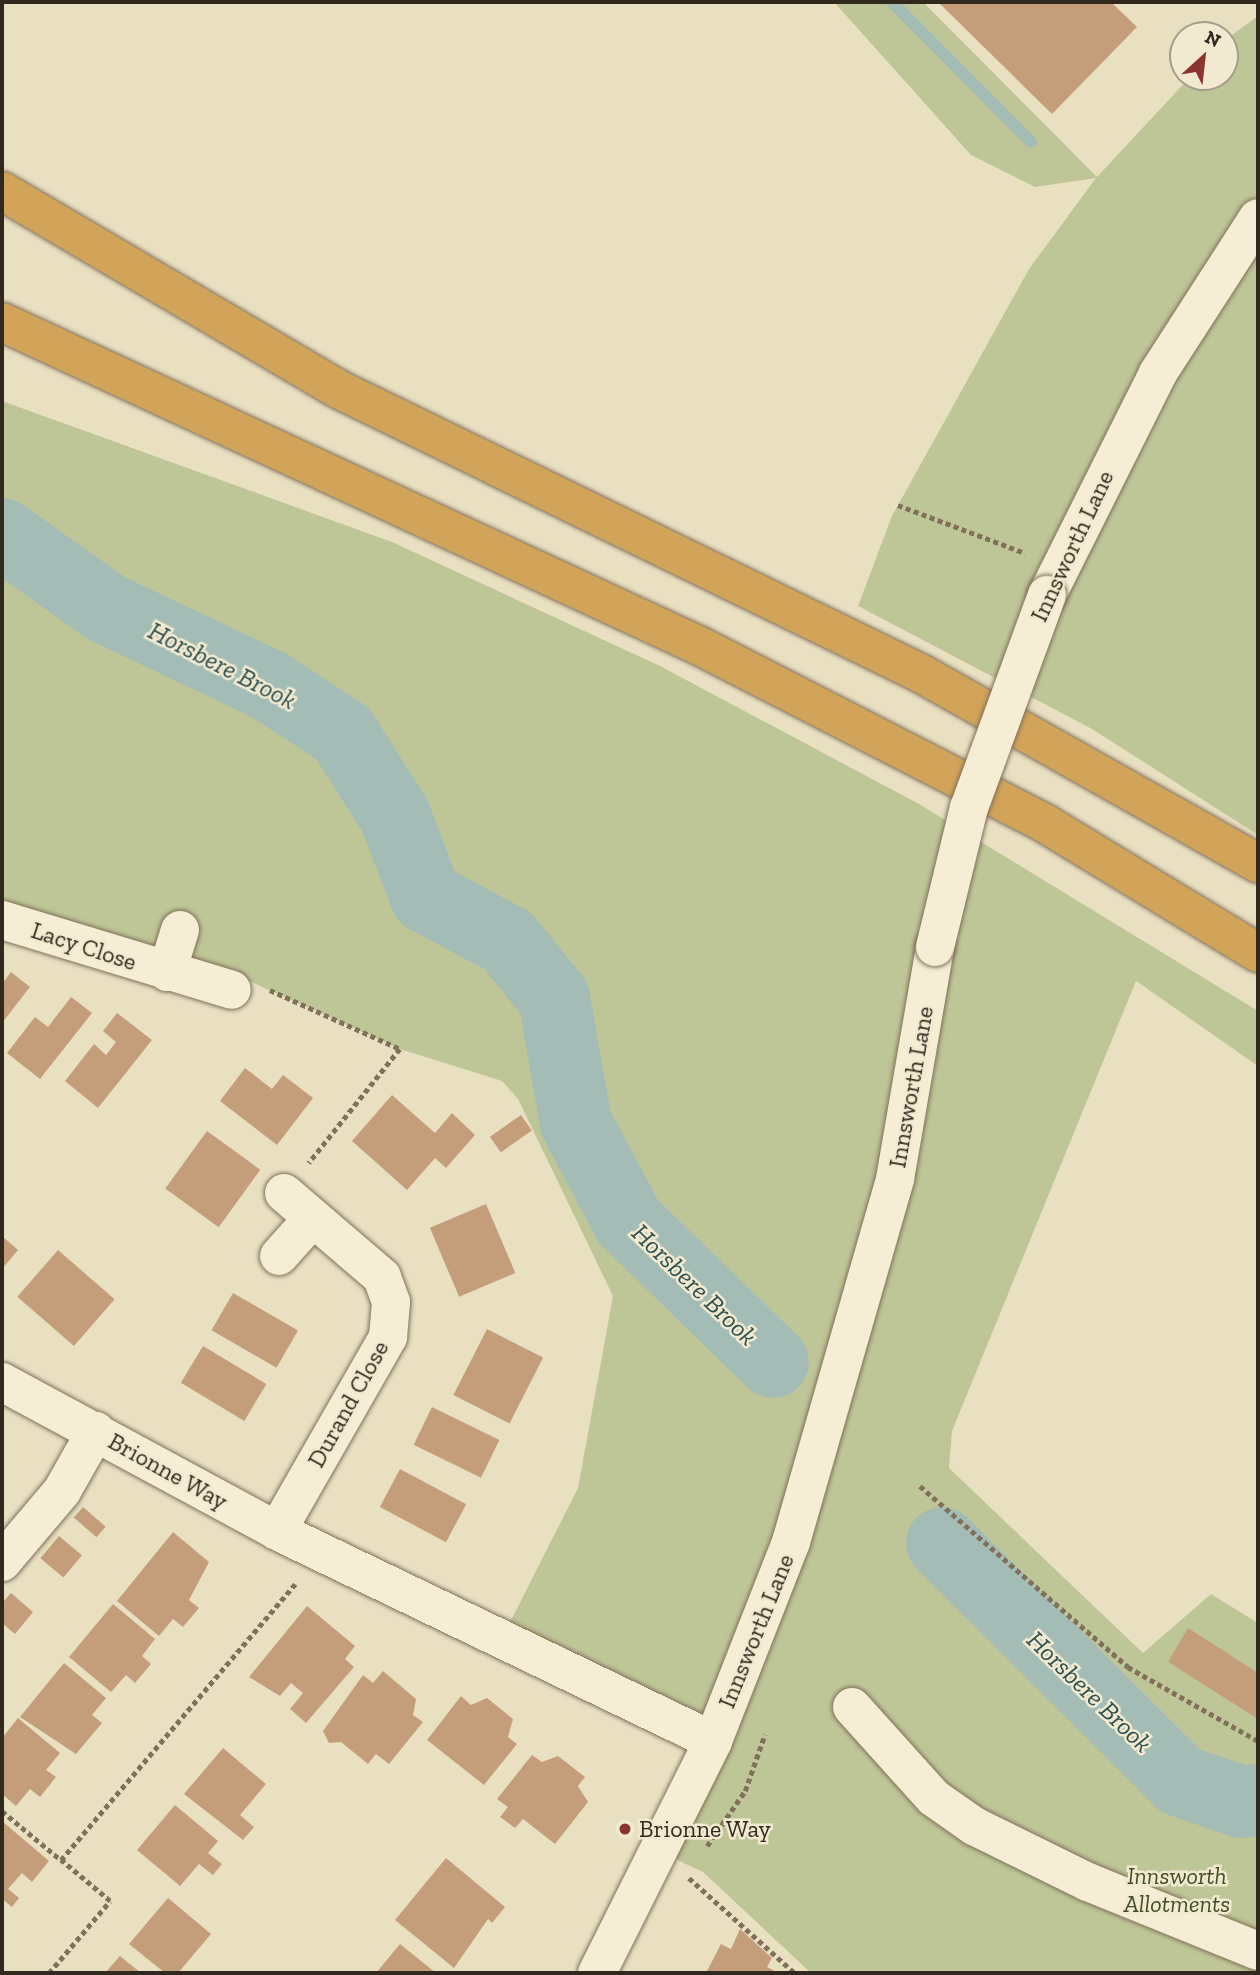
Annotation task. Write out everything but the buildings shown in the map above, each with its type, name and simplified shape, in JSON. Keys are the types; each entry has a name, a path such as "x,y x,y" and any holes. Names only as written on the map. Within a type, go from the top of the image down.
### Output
{"highway":[{"path":"2,191 338,389 898,662 1258,863"},
{"path":"2,322 698,645 1046,824 1258,953"}],"street":[{"name":"Innsworth Lane","path":"597,1973 713,1741 791,1542 840,1385 895,1179 935,947 969,808 1047,595 1158,373 1258,218"},
{"name":"Lacy Close","path":"2,920 232,990"},
{"name":"Lacy Close","path":"167,972 180,930"},
{"name":"Durand Close","path":"277,1531 388,1337 391,1302 382,1277 284,1193"},
{"path":"279,1256 313,1218"},
{"name":"Brionne Way","path":"2,1382 277,1531 713,1741"},
{"path":"2,1562 62,1491 96,1431"},
{"path":"852,1707 934,1798 974,1826 1088,1882 1258,1951"}],"path":[{"path":"898,505 1027,554"},
{"path":"232,990 247,980 400,1049 284,1193"},
{"path":"920,1486 1128,1667 1258,1741"},
{"path":"61,1860 321,1553"},
{"path":"702,1853 745,1791 765,1734"},
{"path":"2,1811 110,1901 48,1973"},
{"path":"694,1863 685,1874 796,1973"}],"green space":[{"path":"834,2 923,2 1097,177 1177,91 1239,91 1239,30 1258,16 1258,835 1092,729 858,606 892,516 1029,269 1096,178 1035,187 971,155"},
{"name":"Innsworth Allotments","path":"2,401 392,542 660,666 919,804 1258,1011 1258,1066 1136,981 952,1431 949,1468 1143,1653 1211,1594 1258,1623 1258,1973 811,1973 703,1872 658,1851 713,1741 503,1636 578,1488 613,1296 518,1099 502,1081 400,1049 247,980 2,920"}],"waterway":[{"path":"892,2 1031,142"},
{"name":"Horsbere Brook","path":"2,534 106,608 270,686 343,734 395,816 426,897 508,941 554,998 576,1123 628,1221 773,1362"},
{"name":"Horsbere Brook","path":"942,1543 1181,1781 1242,1802 1258,1800"}],"place":[{"name":"Brionne Way","path":"625,1829"}]}
